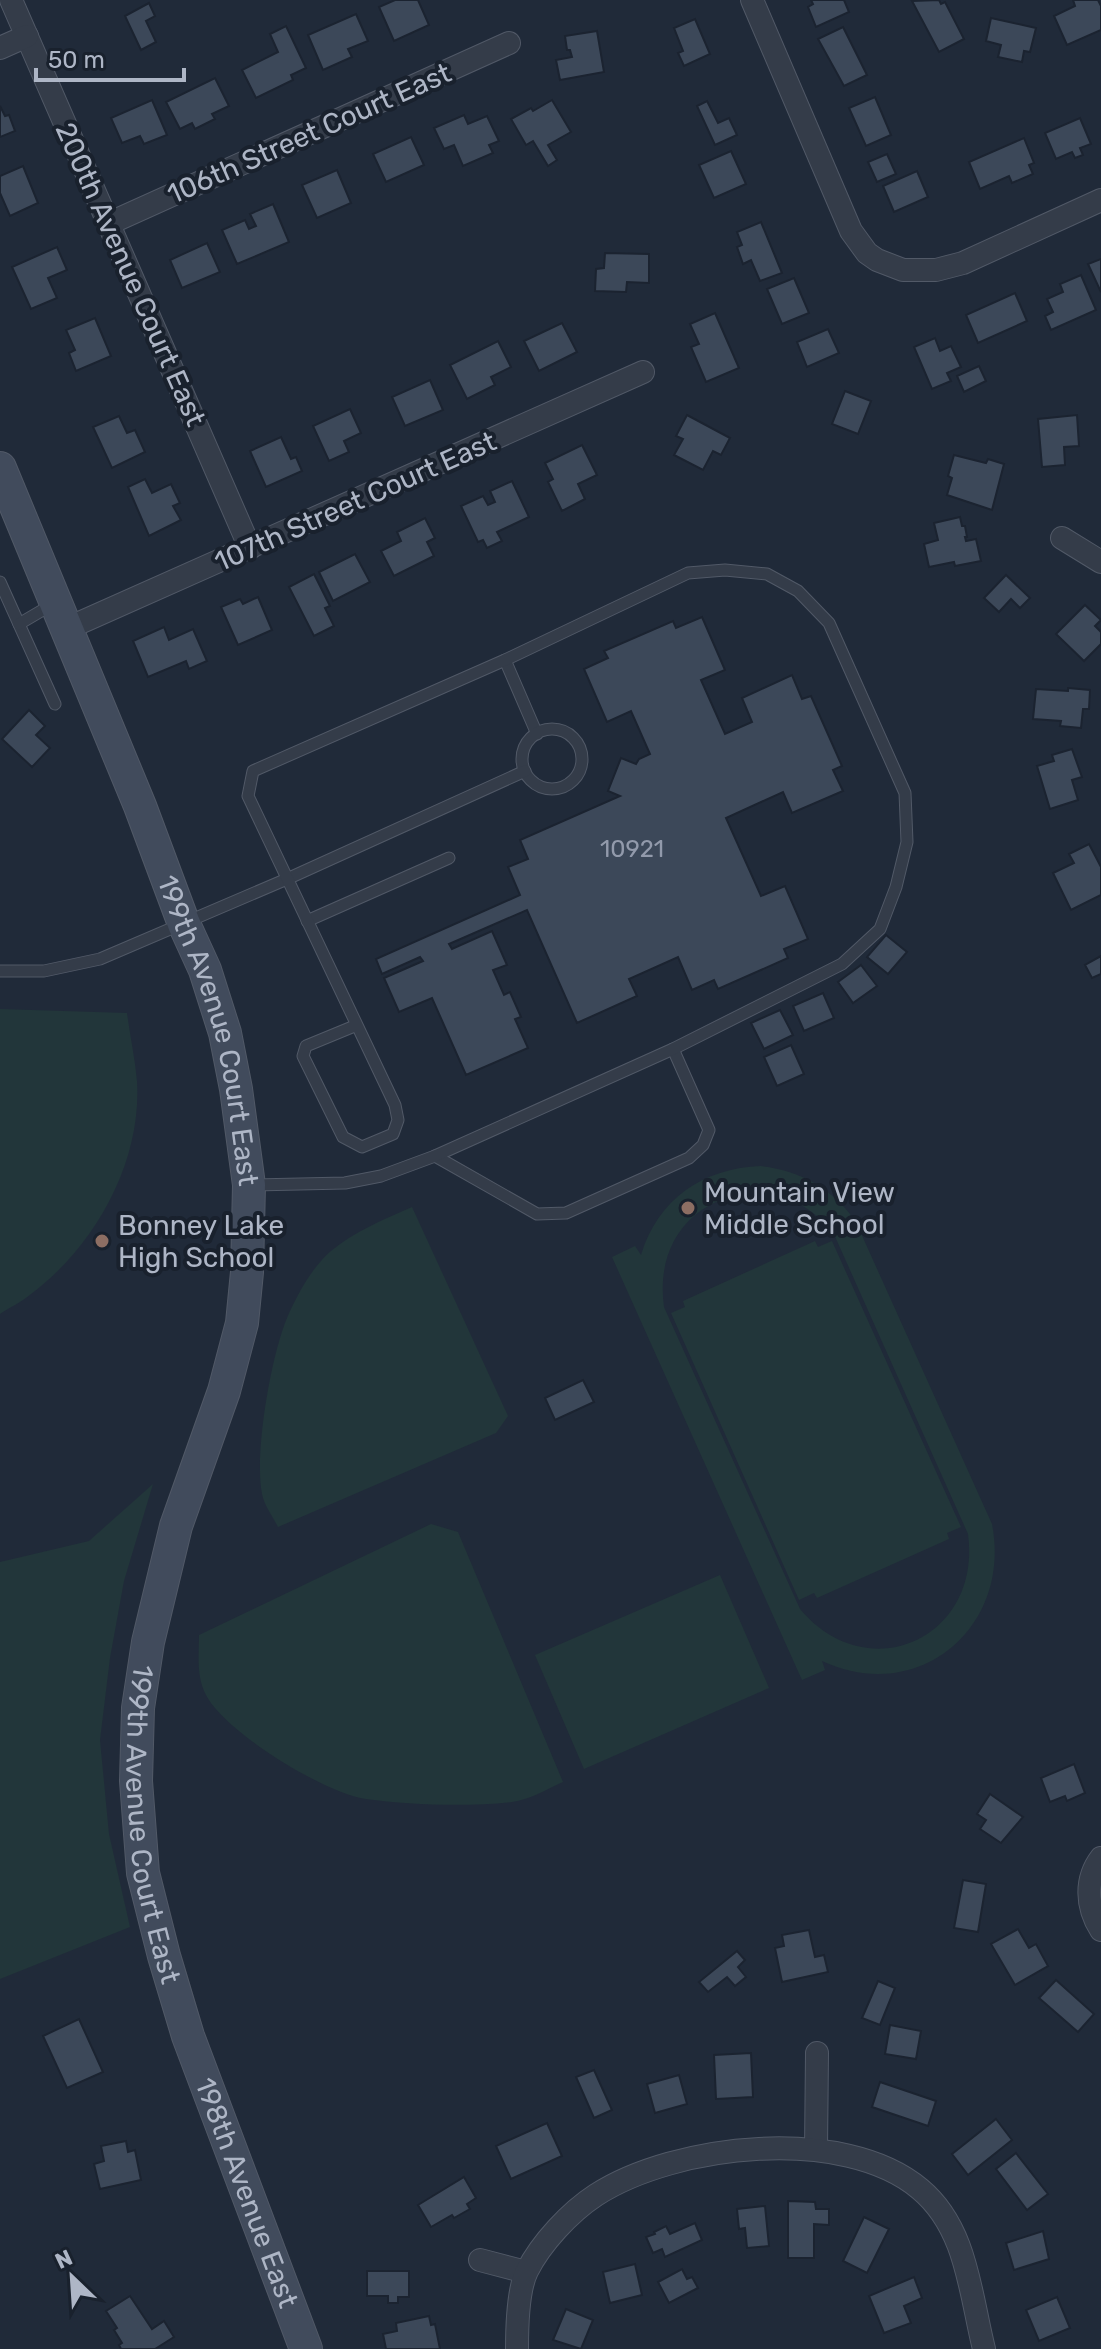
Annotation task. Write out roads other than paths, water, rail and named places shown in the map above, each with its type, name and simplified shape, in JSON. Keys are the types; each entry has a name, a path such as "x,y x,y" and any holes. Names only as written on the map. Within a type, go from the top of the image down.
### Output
{"main road":[{"name":"199th Avenue Court East","path":"0,468 205,970 225,1033 249,1185 247,1272 242,1323 224,1391 176,1526 148,1642 138,1708 136,1781 143,1873 188,2036"},
{"name":"198th Avenue East","path":"188,2036 306,2349"}],"street":[{"name":"200th Avenue Court East","path":"11,0 250,548"},
{"path":"752,0 851,231 867,253 903,270 936,270 963,263 1101,200"},
{"path":"0,48 27,36"},
{"name":"106th Street Court East","path":"110,223 509,43"},
{"name":"107th Street Court East","path":"60,616 250,548 643,372"},
{"path":"1062,538 1101,562"},
{"path":"1096,1865 1089,1900 1101,1930"},
{"path":"816,2149 817,2053"},
{"path":"517,2349 526,2272 566,2221 585,2203 614,2186 686,2161 747,2149 816,2149 885,2166 920,2189 935,2205 960,2247 984,2349"},
{"path":"480,2260 526,2272"}],"lane":[{"path":"249,1185 345,1183 381,1176 435,1156 673,1049 842,964 880,929 896,887 907,842 905,793 829,623 798,591 767,574 725,570 688,573 505,660 253,771 248,796 287,879 357,1025 395,1105 398,1120 393,1134 362,1147 343,1137 303,1056 306,1046 357,1025"},
{"path":"0,582 55,704"},
{"path":"19,624 60,616"},
{"path":"505,660 537,734"},
{"path":"549,729 567,733 579,746 582,764 573,781 556,788 538,785 525,771 523,753 526,744 537,734 549,729"},
{"path":"0,971 44,971 100,959 287,879 525,771"},
{"path":"307,921 449,858"},
{"path":"435,1156 537,1214 553,1215 566,1213 689,1158 703,1145 709,1130 673,1049"}],"place":[{"name":"Mountain View Middle School","path":"688,1208"},
{"name":"Bonney Lake High School","path":"102,1241"}]}
